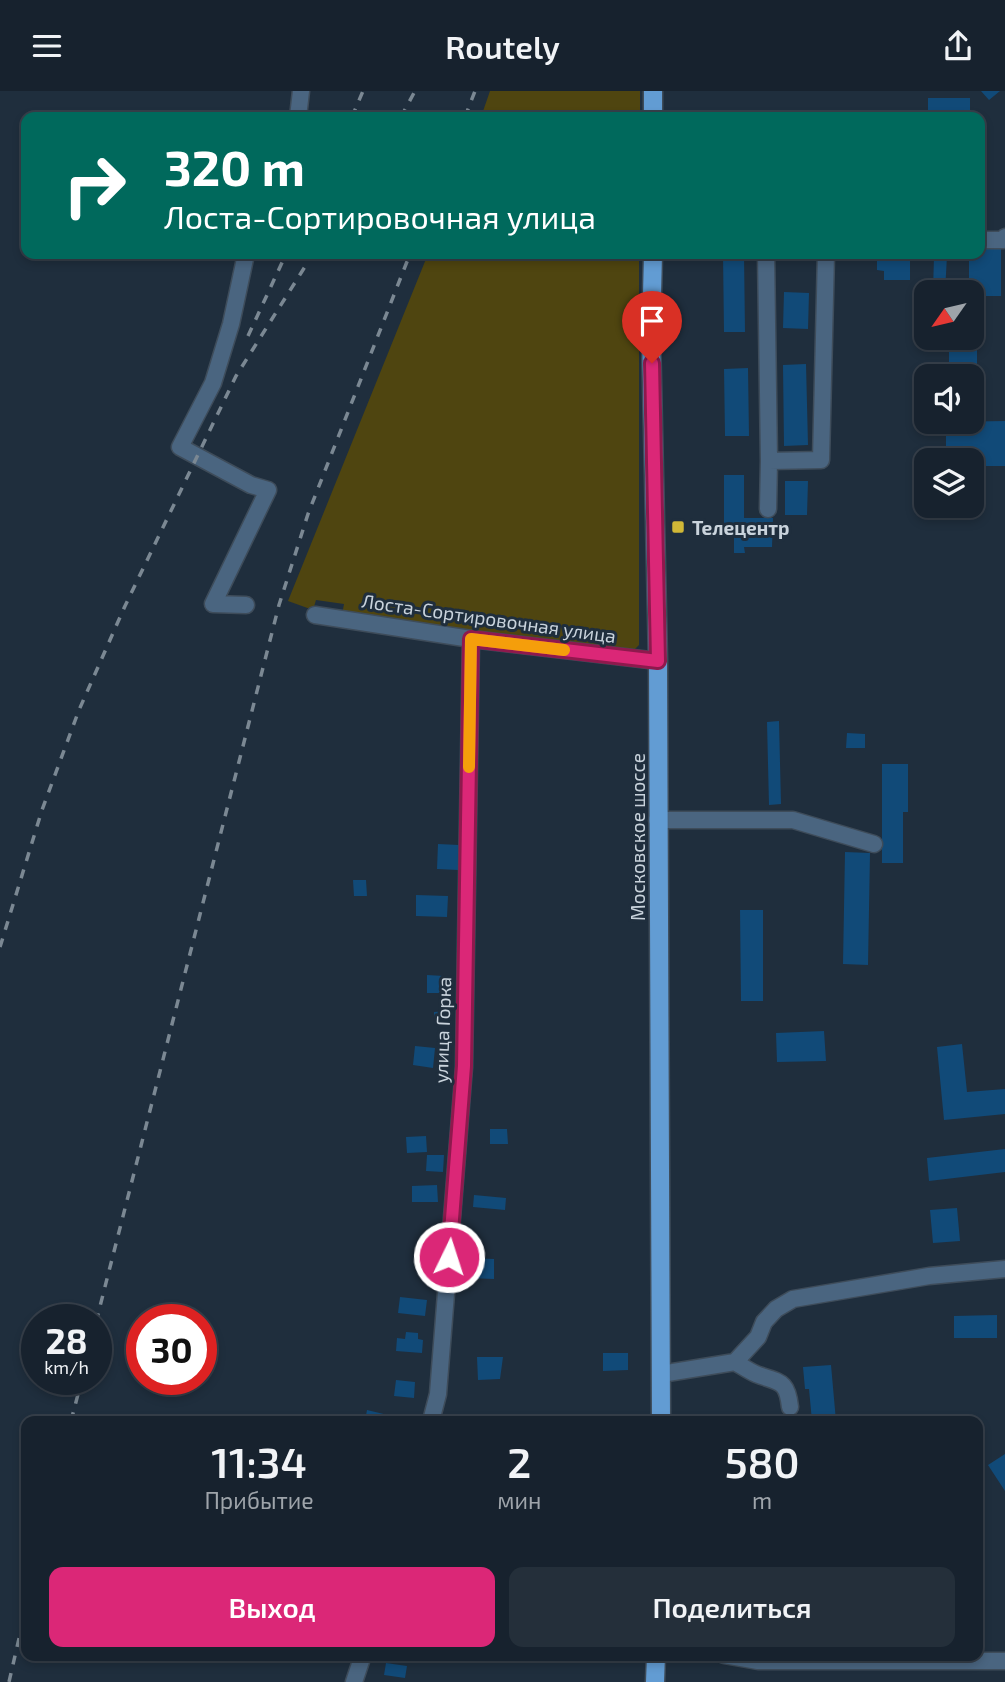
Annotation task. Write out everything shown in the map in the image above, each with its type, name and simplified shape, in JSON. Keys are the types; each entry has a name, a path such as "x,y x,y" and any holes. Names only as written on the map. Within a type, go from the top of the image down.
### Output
{"main road":[{"path":"653,91 653,112"},
{"name":"Московское шоссе","path":"653,259 651,349 658,661 661,1416"},
{"path":"654,1682 656,1661"}],"street":[{"path":"299,112 301,91"},
{"path":"985,240 1003,240 1005,237"},
{"path":"245,259 231,324 213,383 180,447 251,485 268,490 213,604 246,605"},
{"path":"766,259 768,509"},
{"path":"769,461 821,460 826,259"},
{"name":"Лоста-Сортировочная улица","path":"315,615 471,639 658,661"},
{"name":"улица Горка","path":"432,1416 438,1394 464,1066 471,639"},
{"path":"657,820 793,820 874,843"},
{"path":"735,1363 758,1337 764,1322 776,1308 793,1299 929,1276 1005,1269"},
{"path":"661,1374 735,1363 781,1382 789,1392 790,1407"},
{"path":"355,1682 361,1661"},
{"path":"758,1661 1005,1661"}],"shaded area":[{"path":"490,91 640,91 640,112 483,112"},
{"path":"426,259 639,259 639,645 631,653 342,615 344,604 316,600 313,610 288,601"}],"building":[{"path":"981,91 1000,91 989,100"},
{"path":"928,98 970,98 970,112 928,112"},
{"path":"985,244 1001,244 1001,296 984,296 984,280 969,280 969,259 985,259"},
{"path":"723,259 744,259 745,332 724,332"},
{"path":"877,259 910,259 910,280 884,280 884,271 877,270"},
{"path":"934,259 947,259 946,280 933,280"},
{"path":"784,292 809,293 808,329 783,328"},
{"path":"949,350 977,350 977,364 949,364"},
{"path":"806,364 808,445 784,446 783,365"},
{"path":"748,368 749,436 725,436 724,369"},
{"path":"984,421 1005,421 1005,466 984,466 984,448 946,448 946,434 984,434"},
{"path":"724,475 744,475 744,518 773,518 772,547 744,547 745,553 734,553 734,530 724,530"},
{"path":"785,481 808,481 807,515 785,515"},
{"path":"779,721 781,804 769,805 767,722"},
{"path":"847,733 865,734 865,748 846,748"},
{"path":"882,764 908,764 908,812 903,812 903,863 882,863"},
{"path":"438,844 459,845 458,870 437,869"},
{"path":"845,852 870,853 868,965 843,964"},
{"path":"353,880 366,880 367,896 354,896"},
{"path":"416,895 448,896 447,917 416,916"},
{"path":"740,910 763,910 763,1001 741,1001"},
{"path":"427,975 444,976 444,993 427,993"},
{"path":"446,1011 446,1024 434,1024 434,1012"},
{"path":"824,1031 826,1061 777,1062 776,1033"},
{"path":"962,1044 967,1092 1005,1089 1005,1114 944,1120 937,1047"},
{"path":"415,1046 435,1048 433,1068 413,1065"},
{"path":"490,1129 507,1129 508,1144 490,1144"},
{"path":"426,1136 427,1152 407,1153 406,1137"},
{"path":"1005,1149 1005,1172 929,1181 927,1158"},
{"path":"427,1155 444,1155 443,1172 426,1171"},
{"path":"437,1185 438,1202 412,1202 412,1186"},
{"path":"474,1195 506,1198 505,1210 473,1207"},
{"path":"957,1208 960,1241 933,1243 930,1210"},
{"path":"470,1258 494,1259 494,1279 469,1278"},
{"path":"400,1297 427,1300 425,1316 398,1313"},
{"path":"997,1315 997,1338 954,1338 954,1316"},
{"path":"406,1332 418,1333 418,1339 423,1340 422,1353 396,1351 397,1338 405,1339"},
{"path":"603,1353 628,1353 628,1370 603,1371"},
{"path":"477,1357 503,1357 500,1379 478,1380"},
{"path":"831,1365 836,1416 812,1416 809,1389 805,1389 803,1367"},
{"path":"396,1380 415,1382 414,1398 394,1396"},
{"path":"367,1410 392,1416 366,1416"},
{"path":"1005,1454 1005,1491 988,1465"},
{"path":"386,1663 407,1666 405,1678 384,1675"}],"railway":[{"path":"354,112 363,91"},
{"path":"404,112 415,91"},
{"path":"467,112 475,91"},
{"path":"248,336 284,259"},
{"path":"0,947 42,810 79,710 125,606 236,376 310,259"},
{"path":"101,1304 279,605 308,514 408,259"},
{"path":"72,1416 78,1395"},
{"path":"9,1682 21,1630"}],"slow traffic":[{"path":"469,767 471,639 564,650"}],"place":[{"name":"Телецентр","path":"678,527"}],"route":[{"path":"449,1257 464,1066 471,639 658,661 652,363"}]}
